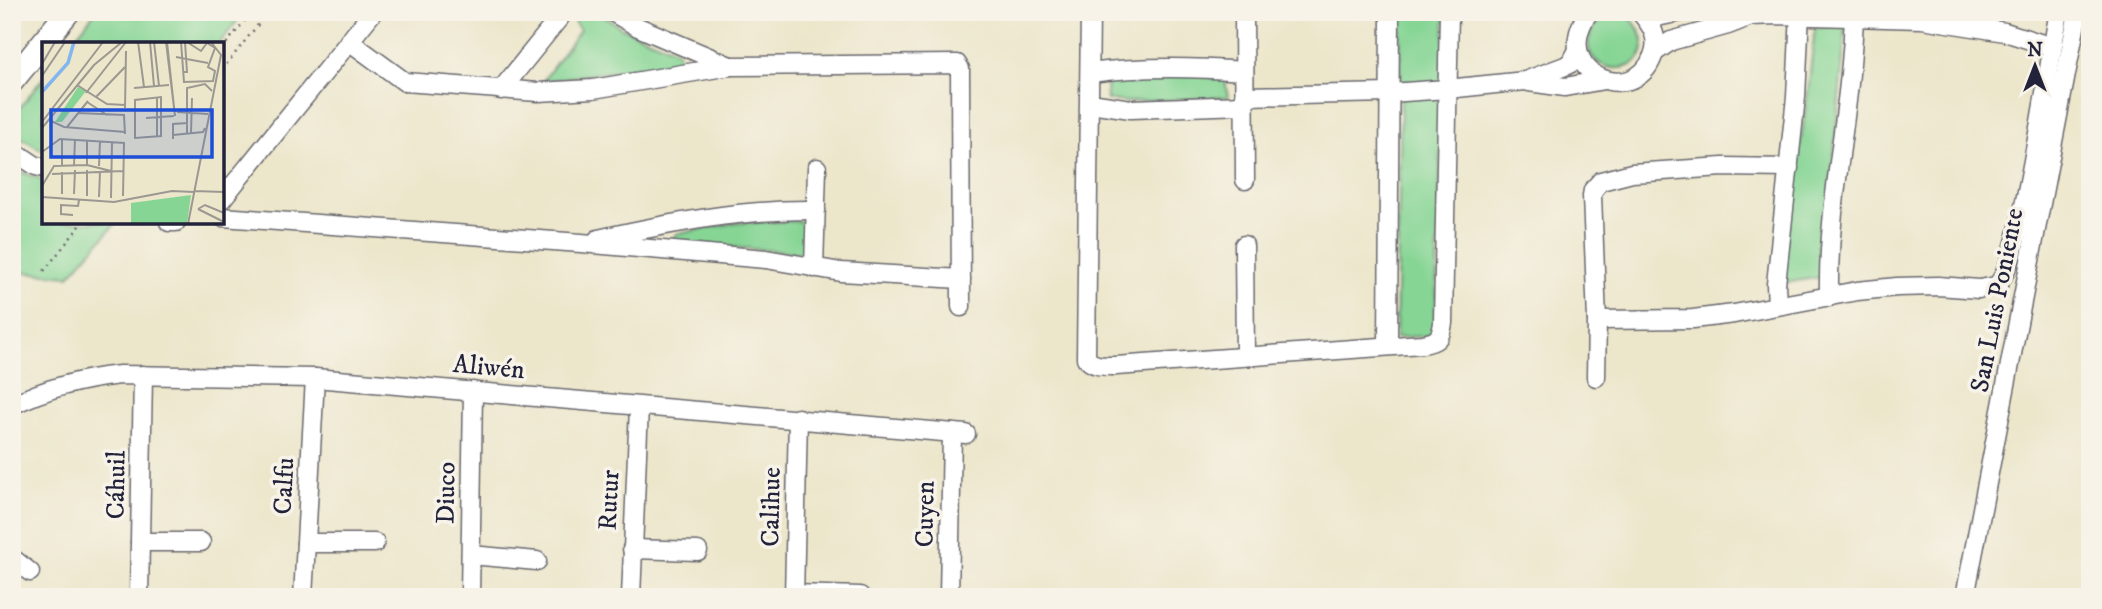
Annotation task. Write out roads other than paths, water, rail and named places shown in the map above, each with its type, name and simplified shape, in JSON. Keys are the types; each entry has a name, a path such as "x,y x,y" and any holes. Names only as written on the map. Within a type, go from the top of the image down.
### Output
{"street":[{"path":"44,42 68,12"},
{"path":"224,197 373,12"},
{"path":"501,90 564,12"},
{"path":"612,12 638,27 730,66"},
{"path":"1090,12 1086,358 1090,363 1100,366 1434,343 1442,333 1449,12"},
{"path":"1244,12 1245,180"},
{"path":"1388,346 1390,12"},
{"path":"1525,81 1571,63 1578,50 1579,30 1590,12"},
{"path":"1090,103 1131,109 1447,89 1525,81 1565,87 1604,80 1617,82 1635,77 1649,65 1655,52 1655,35 1643,16 1681,12"},
{"path":"1597,320 1693,319 1857,291 1938,286 1979,289 1991,288 2000,283 2006,272 2022,211 2059,12"},
{"name":"San Luis Poniente","path":"1965,597 2078,12"},
{"path":"1655,52 1671,41 1728,26 1745,14 1854,14 1922,19 2006,32 2052,47"},
{"path":"1777,306 1776,284 1789,168 1800,14"},
{"path":"1829,297 1828,258 1846,117 1854,14"},
{"path":"349,41 405,82 501,90 555,92 593,89 730,66 958,65 961,307"},
{"path":"12,81 42,44"},
{"path":"1578,50 1587,69 1604,80"},
{"path":"1090,73 1129,68 1186,66 1244,71"},
{"path":"12,150 36,166 42,167"},
{"path":"1596,377 1597,320 1592,196 1593,190 1601,181 1632,173 1670,170 1751,166 1789,168"},
{"path":"814,268 817,169"},
{"path":"581,243 713,217 779,210 816,210"},
{"path":"224,216 581,243 766,259 814,268 961,279"},
{"path":"1244,245 1245,356"},
{"name":"Aliwén","path":"12,405 50,388 120,375 315,378 959,433"},
{"name":"Cáhuil","path":"139,597 143,375"},
{"name":"Calfu","path":"303,597 315,378"},
{"name":"Diuco","path":"470,597 473,391"},
{"name":"Rutur","path":"631,597 639,407"},
{"name":"Calihue","path":"794,595 798,418"},
{"name":"Cuyen","path":"949,597 959,433"},
{"path":"140,542 201,542"},
{"path":"306,543 375,543"},
{"path":"632,549 698,551"},
{"path":"471,555 537,561"},
{"path":"12,558 30,572"},
{"path":"794,595 860,596"}]}
